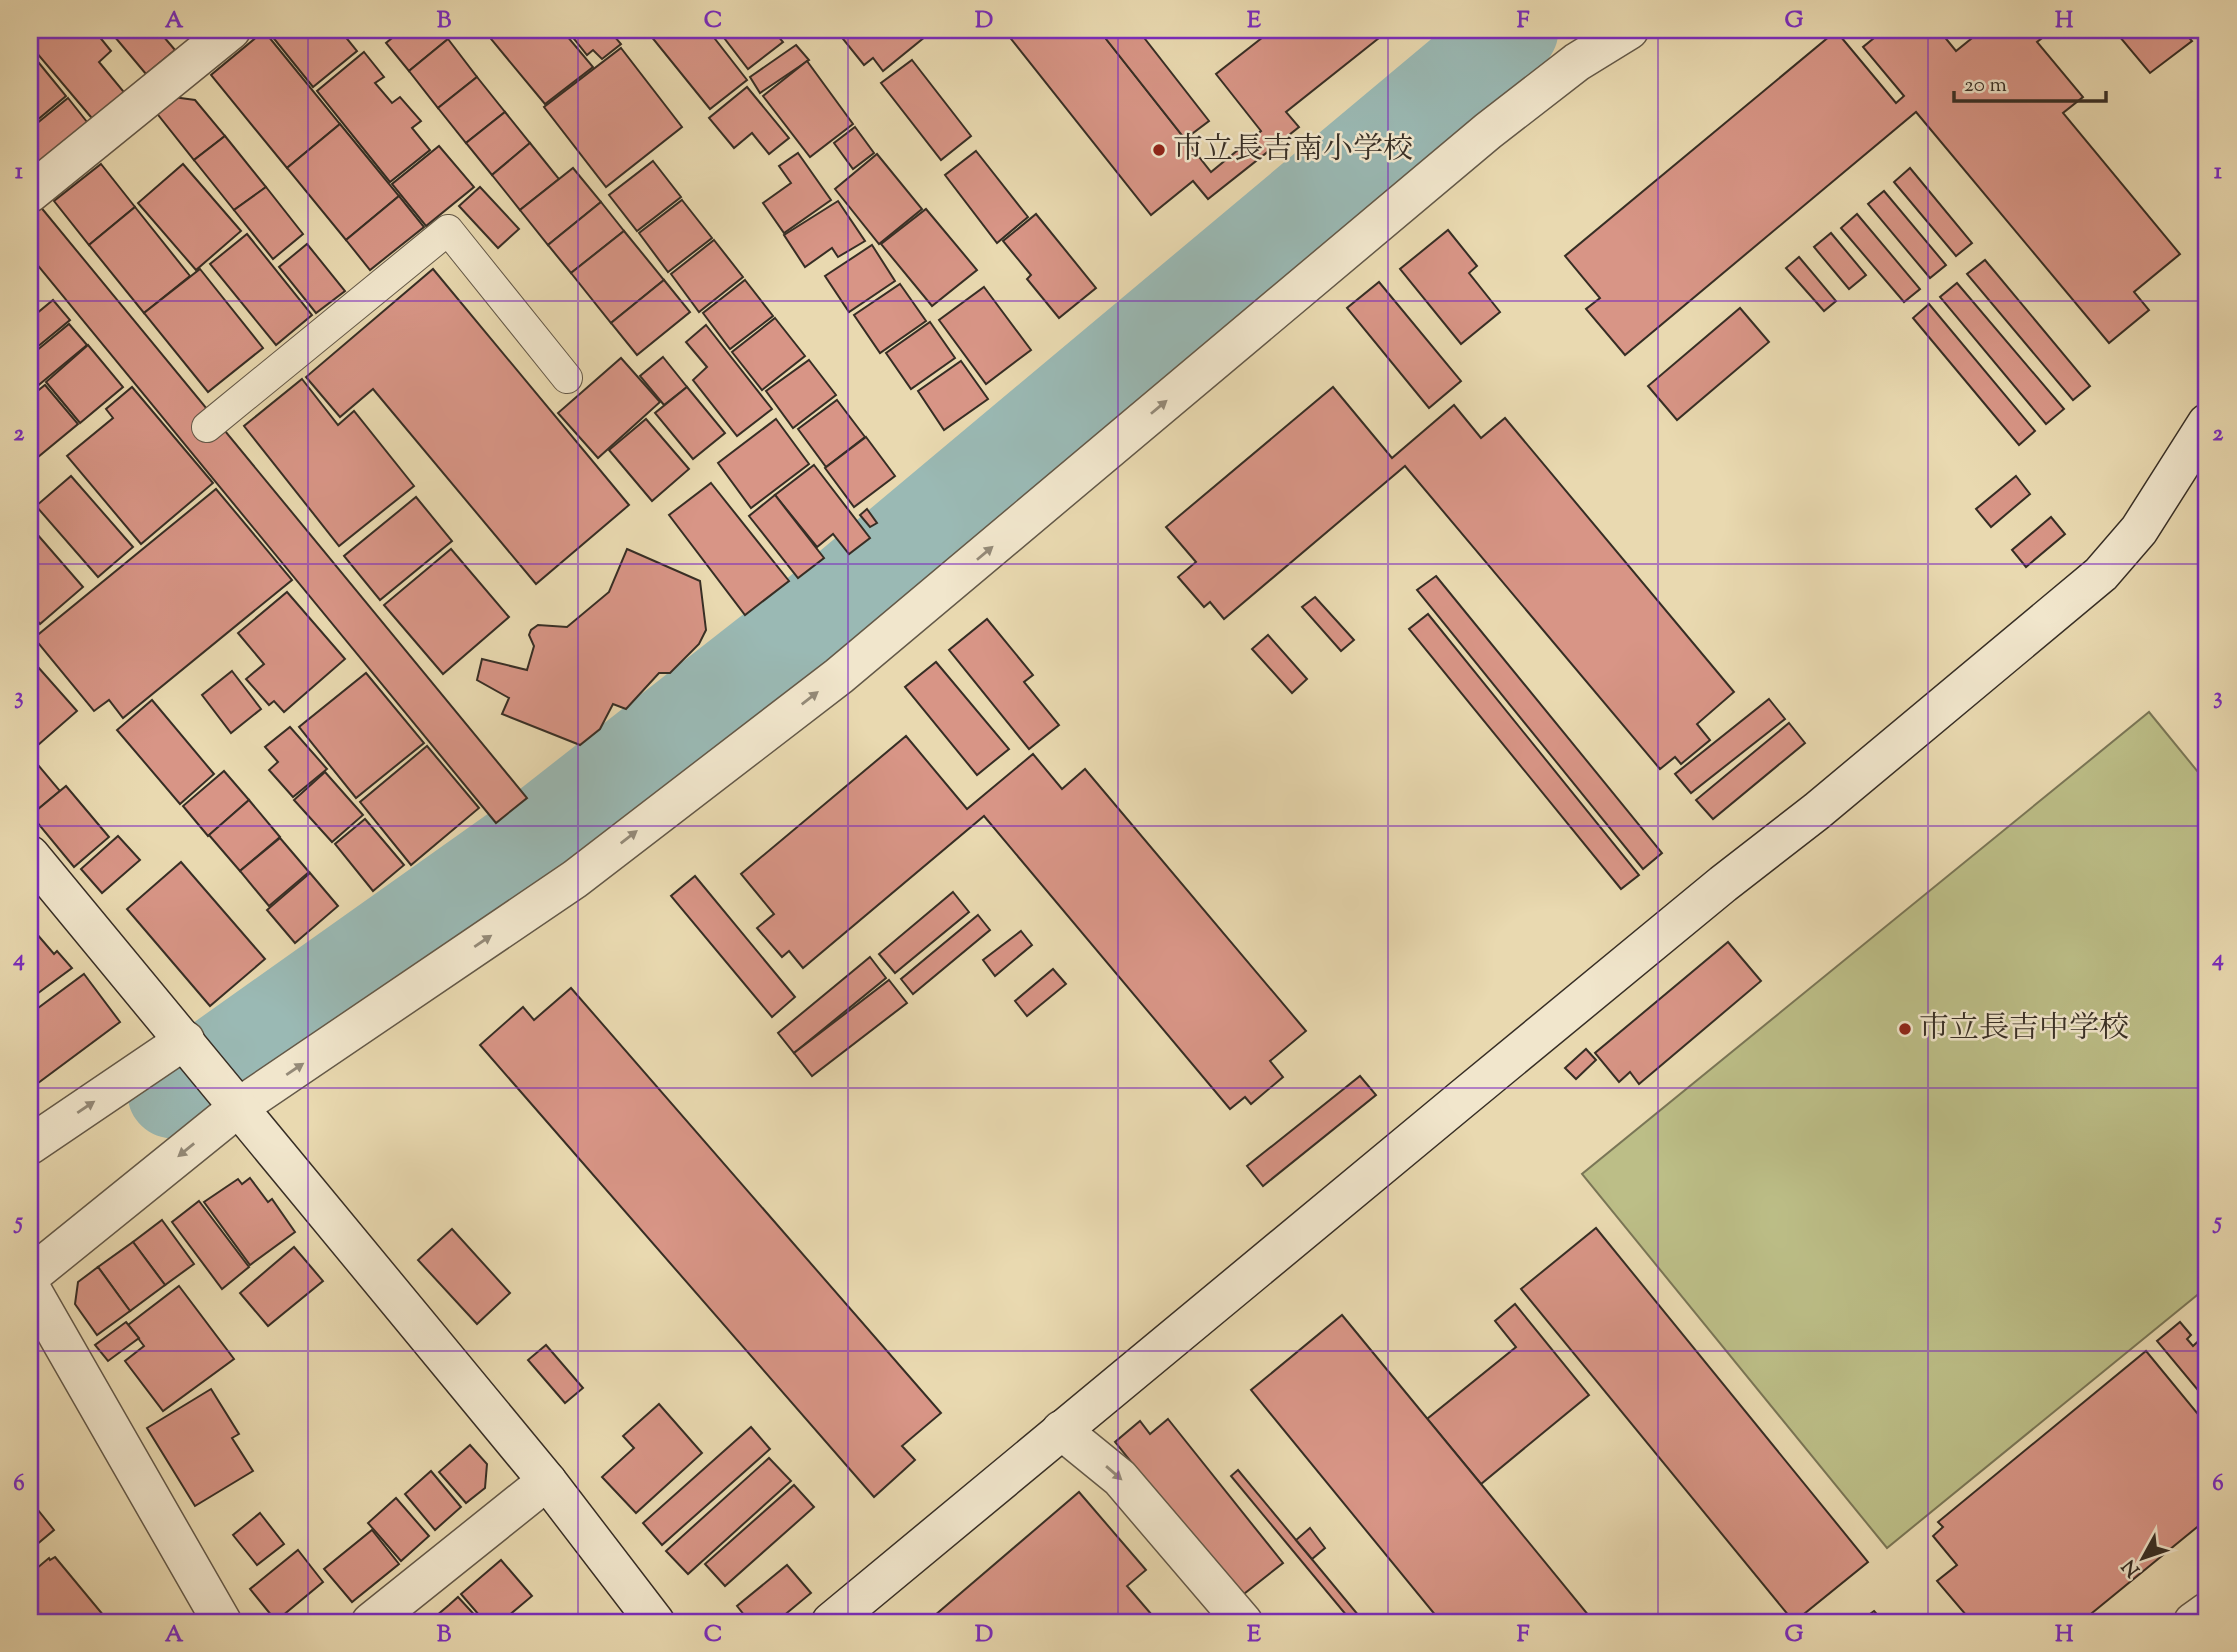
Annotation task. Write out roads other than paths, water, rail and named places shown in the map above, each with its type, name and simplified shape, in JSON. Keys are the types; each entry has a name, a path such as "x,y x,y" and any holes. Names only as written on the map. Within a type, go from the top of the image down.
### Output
{"street":[{"path":"30,193 231,30"},
{"path":"30,1276 239,1107 575,878 839,676 1488,131 1577,62 1629,30"},
{"path":"831,1622 2101,574 2139,530 2207,423"},
{"path":"30,855 547,1481 655,1622"},
{"path":"30,1145 185,1040"},
{"path":"30,1287 222,1622"},
{"path":"1061,1430 1120,1478 1243,1622"},
{"path":"371,1622 547,1481"},
{"path":"2193,1622 2207,1612"}],"lane":[{"path":"207,427 448,230 567,378"}],"waterway":[{"path":"173,1093 521,846 788,637 1513,30"}],"place":[{"name":"市立長吉南小学校","path":"1159,150"},
{"name":"市立長吉中学校","path":"1905,1029"}]}
